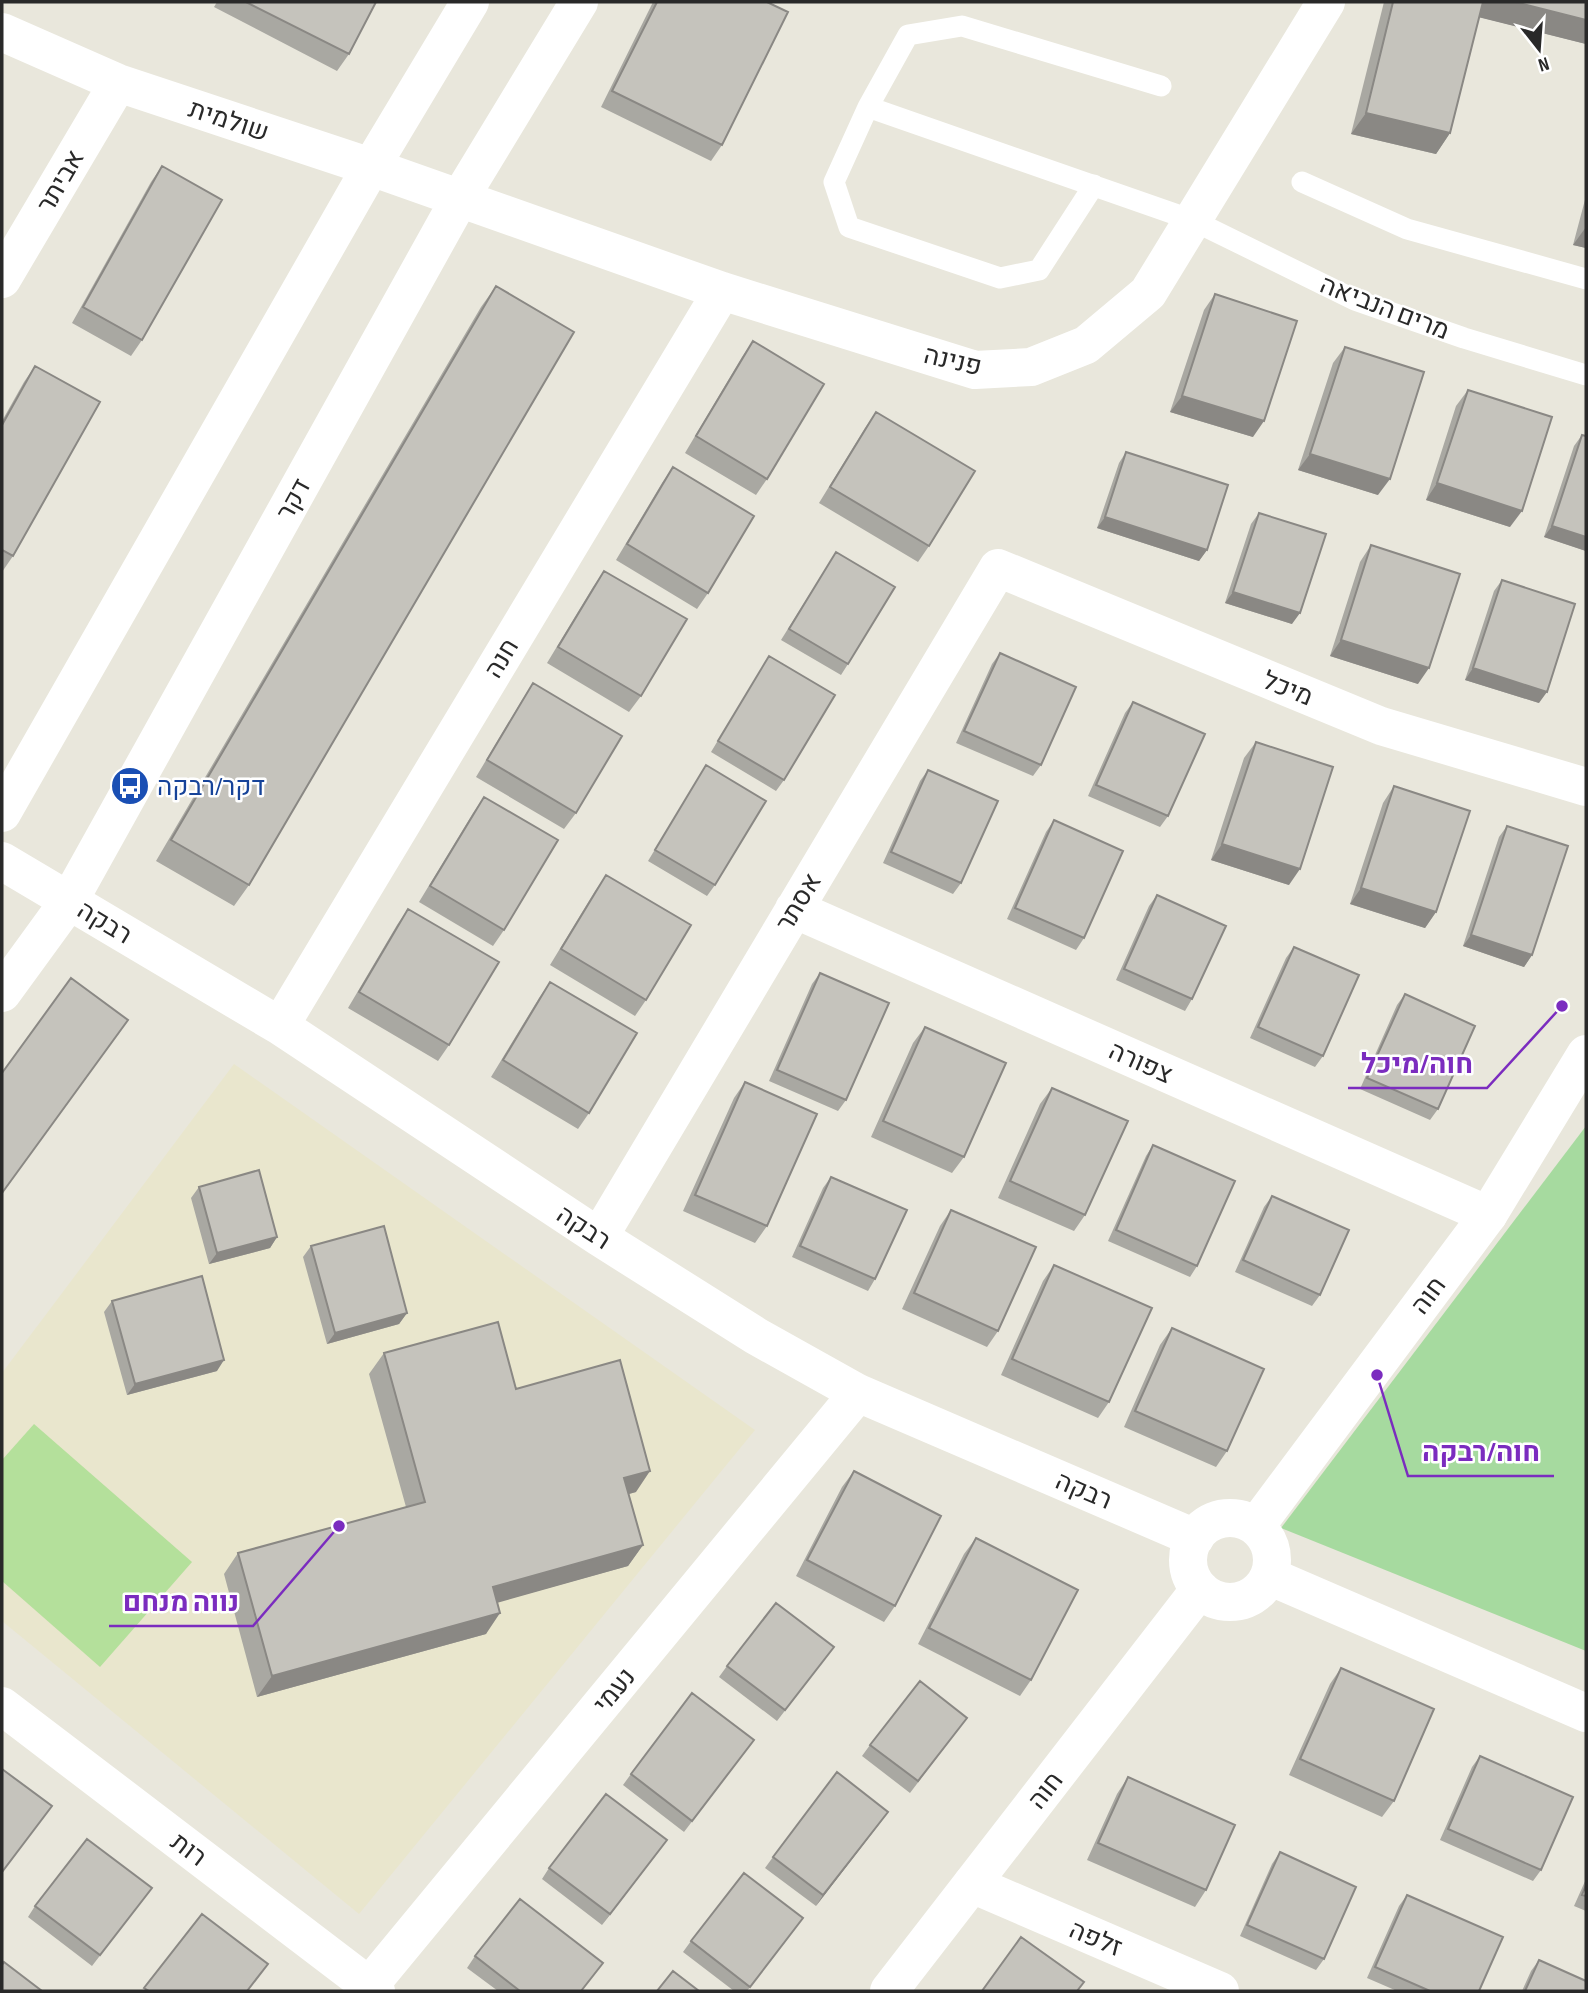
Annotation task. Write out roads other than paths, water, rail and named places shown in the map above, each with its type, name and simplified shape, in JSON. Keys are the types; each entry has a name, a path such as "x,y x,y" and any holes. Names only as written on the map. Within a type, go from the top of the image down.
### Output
{"street":[{"path":"2,813 371,167 470,2"},
{"name":"דקר","path":"2,992 69,901 460,198 579,2"},
{"name":"פנינה","path":"460,198 722,291 975,370 1031,367 1086,345 1147,293 1326,2"},
{"name":"שולמית","path":"2,32 118,83 460,198"},
{"name":"אביתר","path":"2,279 118,83"},
{"name":"חנה","path":"280,1026 722,291"},
{"name":"מיכל","path":"998,568 1381,726 1586,787"},
{"name":"אסתר","path":"599,1237 998,568"},
{"name":"רבקה","path":"2,861 280,1026 599,1237 756,1336 858,1393 1195,1538"},
{"name":"צפורה","path":"794,909 1488,1215"},
{"name":"חוה","path":"1255,1526 1488,1215 1586,1054"},
{"name":"נעמי","path":"373,1989 858,1393"},
{"path":"1223,1519 1246,1521 1255,1526 1269,1543 1272,1554 1269,1576 1261,1590 1247,1599 1231,1603 1214,1599 1200,1590 1193,1581 1188,1560 1195,1538 1211,1522 1223,1519"},
{"path":"1269,1576 1586,1713"},
{"name":"חוה","path":"889,1991 1200,1590"},
{"name":"רות","path":"2,1706 373,1989"},
{"name":"זלפה","path":"972,1884 1220,1991"}],"lane":[{"path":"1094,185 1038,270 1000,278 849,227 834,182 868,107 908,34 962,26 1161,86"},
{"name":"מרים הנביאה","path":"868,107 1192,220 1355,300 1464,338 1586,374"},
{"path":"1302,182 1407,229 1586,279"}],"place":[{"name":"דקר/רבקה","path":"130,786"},
{"name":"חוה/מיכל","path":"1562,1006"},
{"name":"חוה/רבקה","path":"1377,1375"},
{"name":"נווה מנחם","path":"339,1526"}]}
